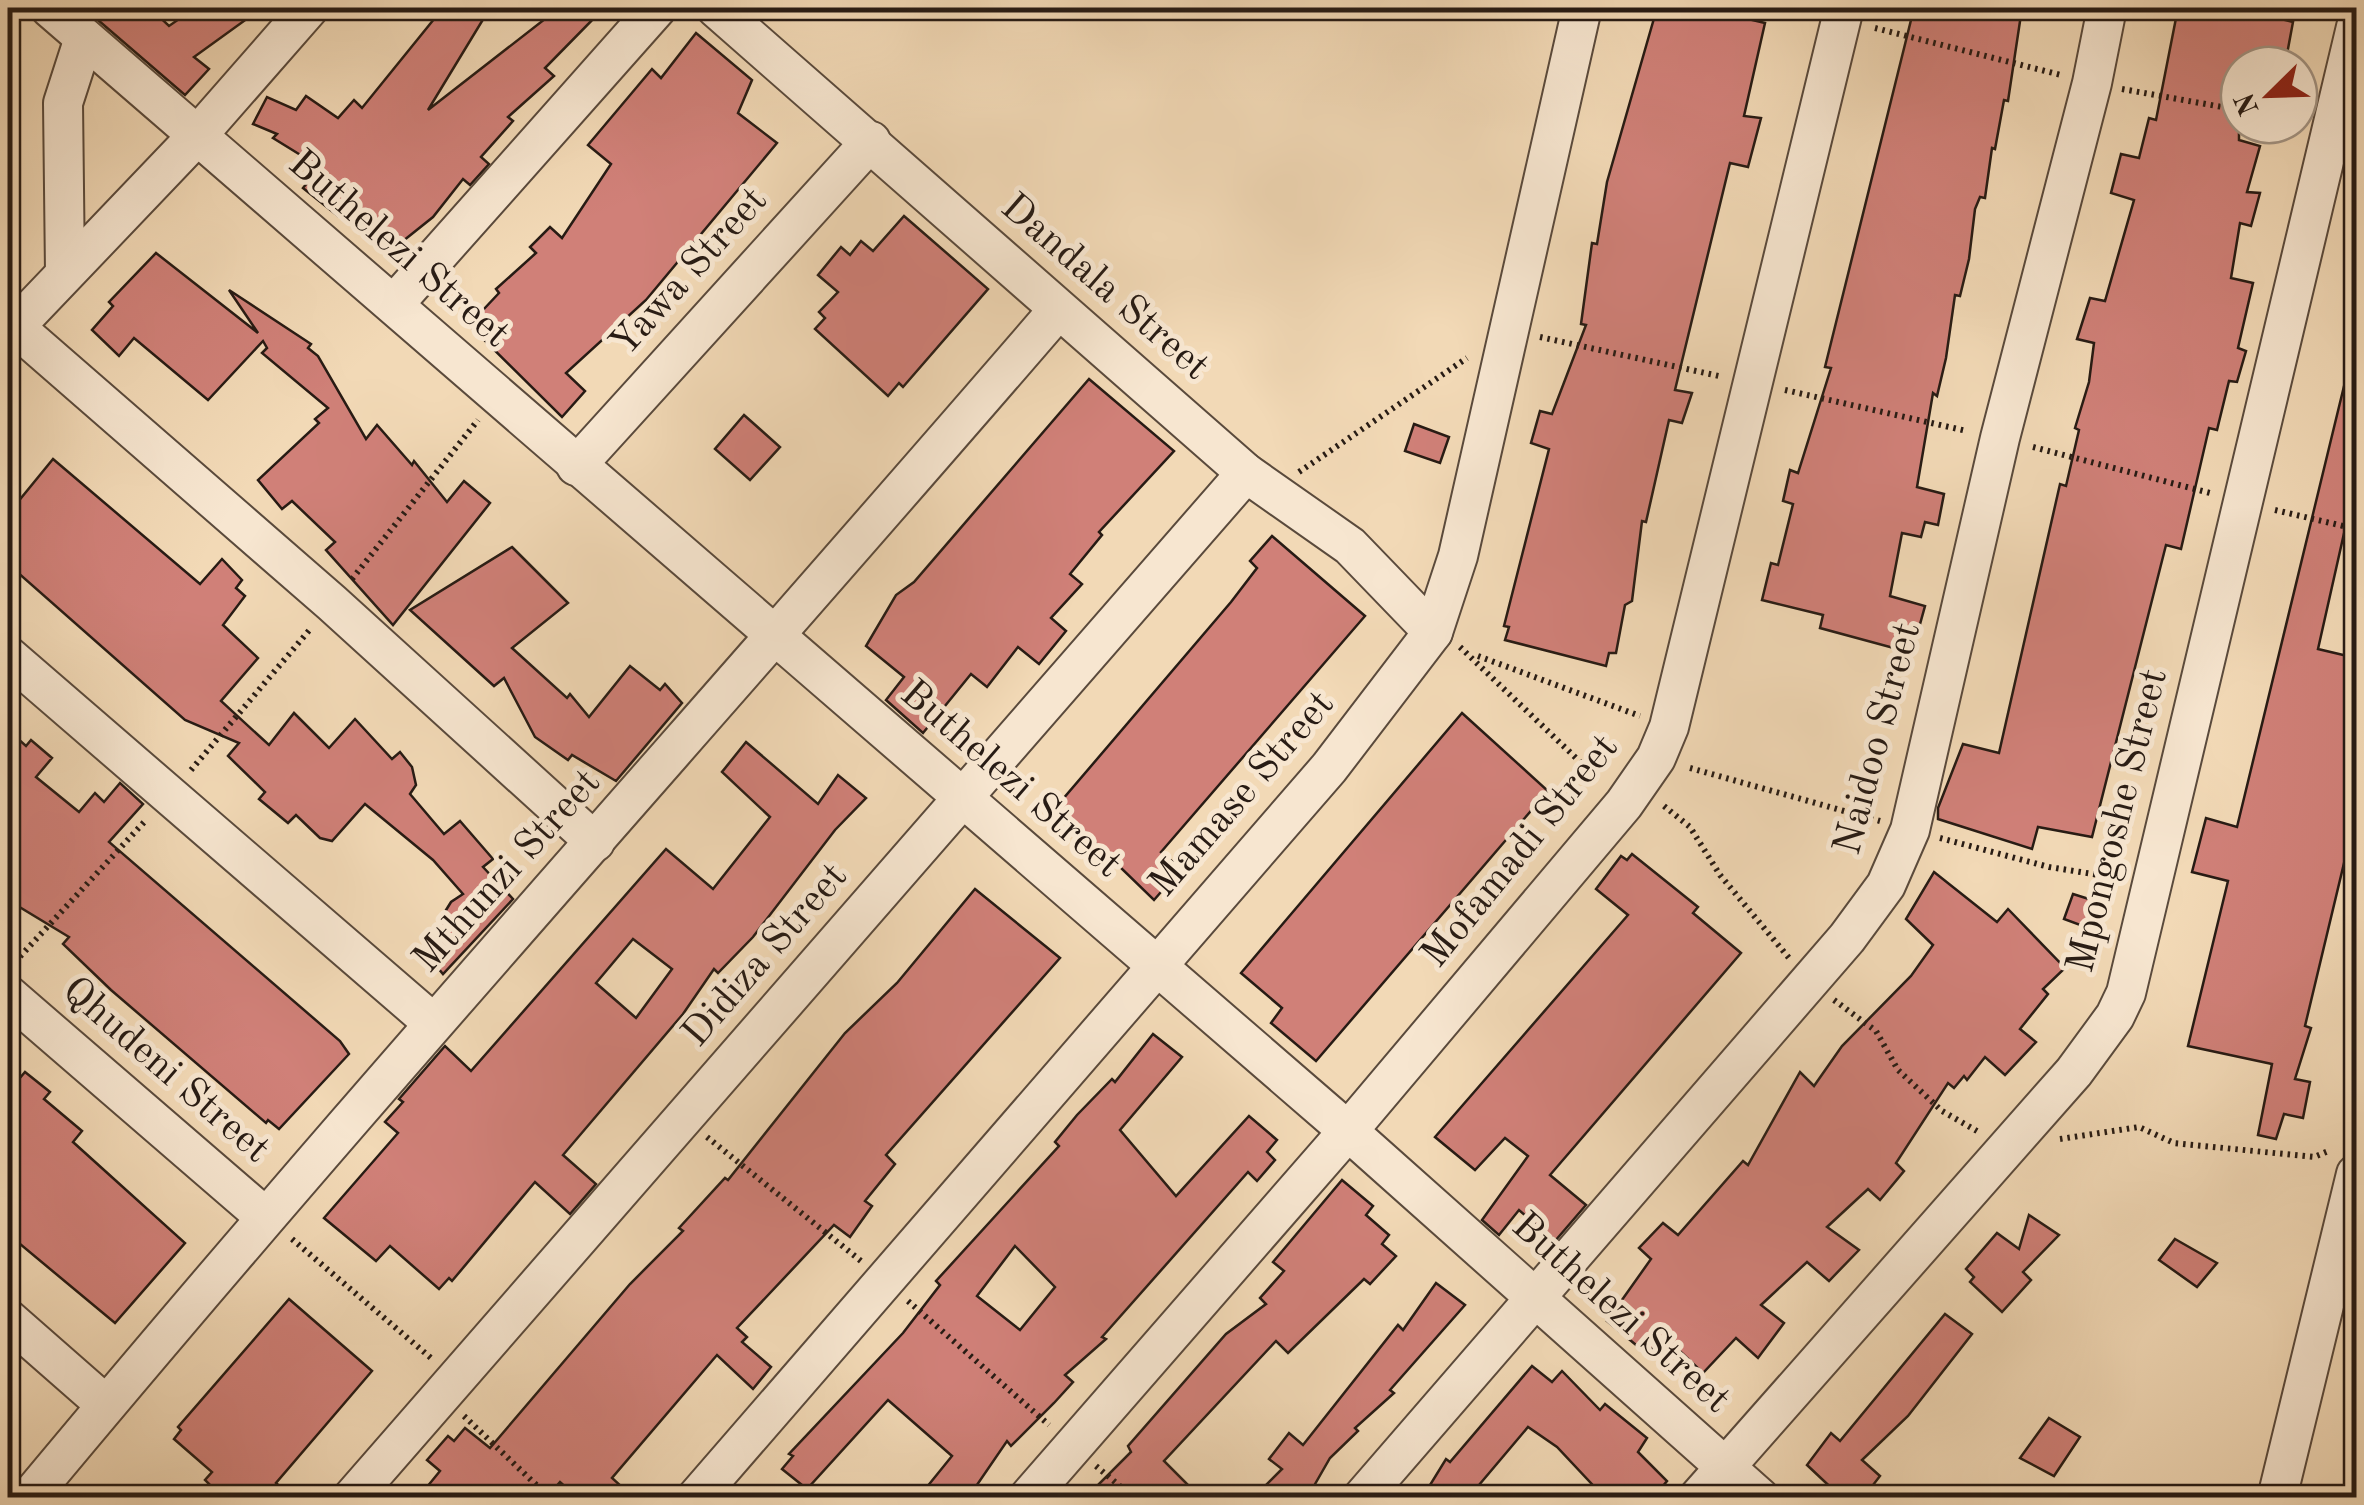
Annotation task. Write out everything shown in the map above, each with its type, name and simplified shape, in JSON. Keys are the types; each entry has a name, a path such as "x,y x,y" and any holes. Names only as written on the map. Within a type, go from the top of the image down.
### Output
{"street":[{"name":"Buthelezi Street","path":"50,8 1348,1131 1760,1498"},
{"path":"309,8 196,137 11,330 332,603 595,842"},
{"path":"394,302 657,8"},
{"name":"Dandala Street","path":"716,8 1258,482 1350,546 1433,632"},
{"name":"Mamase Street","path":"696,1498 1329,768 1433,632 1458,556 1582,8"},
{"name":"Naidoo Street","path":"1362,1498 1808,982 1886,885 1910,830 2000,438 2108,8"},
{"name":"Mofamadi Street","path":"1028,1498 1348,1131 1632,794 1669,727 1756,384 1842,13"},
{"name":"Mpongoshe Street","path":"1698,1498 2074,1072 2115,1016 2138,948 2356,27"},
{"path":"64,272 63,103 84,38"},
{"name":"Yawa Street","path":"576,466 871,141"},
{"name":"Mthunzi Street","path":"29,1498 264,1216 775,638 1058,310"},
{"name":"Didiza Street","path":"352,1498 961,798 1258,482"},
{"path":"8,656 434,1023"},
{"name":"Qhudeni Street","path":"8,995 264,1216"},
{"path":"2277,1498 2356,1174"},
{"path":"8,1319 106,1405"}],"path":[{"path":"1842,13 2092,83 2219,106"},
{"path":"1258,482 1508,330 2000,438 2356,530"},
{"path":"8,970 170,794 332,603 497,396"},
{"path":"1433,632 1472,654 1669,727"},
{"path":"1472,654 1632,794 1690,827 1720,875 1808,982"},
{"path":"264,1216 447,1386 550,1498"}],"building":[{"path":"84,8 150,8 169,26 195,8 262,8 194,57 209,69 185,95"},
{"path":"443,8 490,8 428,110 559,8 604,8 545,68 554,76 508,117 513,121 481,157 489,164 470,185 463,179 433,217 388,253 348,203 338,216 303,188 320,167 273,138 277,134 253,124 267,97 296,110 306,96 338,118 354,100 362,108"},
{"path":"1657,8 1702,8 1765,23 1744,116 1761,118 1748,167 1730,163 1675,390 1692,393 1682,423 1669,420 1646,522 1642,521 1632,601 1625,605 1616,653 1609,653 1606,666 1505,640 1509,627 1504,626 1549,449 1531,443 1540,411 1552,414 1586,325 1581,324 1592,243 1597,244 1607,182"},
{"path":"1914,8 2022,8 2008,101 2004,100 1995,149 1992,148 1985,198 1980,197 1975,209 1969,259 1960,296 1955,295 1946,358 1937,396 1933,393 1917,487 1944,494 1938,525 1925,522 1921,537 1902,533 1890,596 1925,606 1912,653 1820,628 1823,615 1762,600 1771,563 1778,565 1793,504 1783,501 1790,470 1798,473 1831,368 1825,367"},
{"path":"2178,8 2237,8 2293,22 2289,45 2219,45 2219,145 2260,146 2247,192 2260,193 2251,226 2240,223 2231,278 2253,283 2238,348 2246,351 2237,382 2229,381 2217,430 2209,428 2181,549 2166,545 2092,837 2038,827 2032,849 1938,819 1938,808 1963,744 1999,753 2060,484 2066,486 2079,430 2075,428 2089,382 2094,343 2077,339 2090,298 2105,301 2134,200 2111,193 2121,154 2139,158 2149,118 2156,120"},
{"path":"696,33 752,80 738,113 777,143 646,300 566,373 585,391 562,417 469,325 499,293 496,289 536,253 530,247 550,227 562,238 611,164 588,145 652,69 661,78"},
{"path":"904,216 988,289 903,387 899,383 888,396 815,329 825,318 819,312 838,292 818,275 841,247 850,255 861,241 873,251"},
{"path":"156,253 258,333 229,290 311,344 308,348 318,356 366,439 377,425 412,465 414,461 447,502 464,481 490,503 393,625 326,550 335,542 292,501 282,509 258,480 319,423 315,419 328,408 262,353 267,348 263,341 208,400 134,338 119,356 92,330 113,306 109,302"},
{"path":"1089,379 1174,451 1099,532 1102,535 1070,574 1082,584 1051,618 1066,631 1039,664 1018,647 987,687 971,674 923,733 886,700 904,677 866,646 896,595 914,582"},
{"path":"2345,382 2356,383 2356,480 2318,649 2356,658 2356,813 2305,1026 2311,1028 2295,1079 2310,1082 2303,1118 2284,1114 2276,1139 2258,1135 2272,1064 2188,1046 2228,881 2192,872 2206,818 2237,827"},
{"path":"744,415 780,447 750,480 715,449"},
{"path":"1414,424 1449,437 1440,463 1405,451"},
{"path":"53,459 200,584 222,559 242,580 236,588 245,596 223,625 258,658 221,701 269,745 294,713 329,748 355,719 392,759 400,752 412,767 416,785 410,794 444,834 460,821 493,859 483,867 513,899 443,974 422,949 451,902 463,894 433,860 365,804 332,841 320,838 296,815 288,823 259,799 265,792 228,756 239,743 185,720 8,564 8,514"},
{"path":"1272,536 1365,616 1161,852 1181,869 1154,900 1057,806 1231,602 1257,568 1250,561"},
{"path":"512,547 568,603 512,648 567,698 570,694 589,717 630,666 660,690 665,684 682,703 616,781 572,755 568,760 535,737 504,678 494,686 410,610"},
{"path":"1462,713 1548,791 1316,1061 1271,1023 1282,1008 1241,973"},
{"path":"8,730 26,746 31,740 52,758 36,777 79,812 95,793 104,802 120,783 143,804 109,842 340,1041 349,1054 279,1129 268,1120 266,1123 111,990 63,944 69,937 8,900"},
{"path":"746,742 818,804 838,775 866,798 835,830 753,937 718,973 714,969 683,1014 563,1155 596,1184 570,1214 535,1182 452,1281 449,1278 439,1289 390,1246 376,1261 324,1218 398,1133 385,1122 403,1102 399,1099 445,1046 471,1071 666,849 713,889 770,817 722,772","holes":["633,939 672,969 636,1018 596,983"]},
{"path":"1632,854 1698,907 1693,913 1741,953 1550,1175 1586,1205 1555,1241 1519,1210 1499,1235 1482,1220 1528,1156 1505,1138 1475,1170 1435,1137 1628,915 1596,889 1621,856 1627,860"},
{"path":"1934,872 1997,922 2008,909 2065,968 2043,989 2048,994 2020,1029 2036,1042 2005,1075 1985,1057 1967,1080 1964,1076 1954,1088 1948,1083 1896,1163 1904,1171 1880,1200 1868,1189 1827,1227 1859,1250 1829,1281 1807,1262 1761,1305 1784,1323 1758,1358 1736,1338 1703,1373 1664,1336 1647,1354 1607,1321 1651,1259 1639,1248 1663,1223 1678,1235 1743,1161 1748,1165 1800,1072 1814,1086 1842,1046 1911,976 1933,945 1906,919"},
{"path":"975,889 1060,958 886,1155 895,1164 865,1201 872,1206 850,1237 834,1225 737,1328 747,1337 742,1342 771,1367 753,1389 717,1355 612,1478 634,1498 578,1498 560,1482 546,1498 418,1498 440,1471 427,1460 448,1436 454,1441 465,1428 490,1448 630,1284 683,1231 679,1228 725,1178 728,1180 845,1033 897,983"},
{"path":"2073,894 2108,905 2099,932 2064,919"},
{"path":"1153,1034 1182,1057 1120,1130 1176,1196 1249,1116 1277,1140 1267,1152 1275,1160 1257,1181 1248,1172 1102,1337 1106,1339 1065,1375 1073,1382 1011,1446 1007,1441 968,1498 918,1498 952,1456 888,1400 807,1489 782,1469 793,1456 789,1454 903,1333 940,1285 936,1281 1059,1146 1055,1142 1077,1115 1112,1079 1115,1082","holes":["1015,1246 1055,1287 1020,1330 977,1296"]},
{"path":"25,1072 50,1092 44,1099 82,1131 73,1142 185,1243 115,1323 8,1234 8,1092"},
{"path":"1342,1180 1373,1206 1366,1215 1389,1235 1382,1244 1396,1256 1370,1284 1364,1279 1288,1353 1276,1341 1164,1461 1201,1498 1085,1498 1131,1452 1128,1446 1226,1334 1266,1304 1260,1298 1284,1271 1273,1262"},
{"path":"2029,1215 2059,1235 2023,1272 2031,1280 2002,1312 1970,1282 1974,1277 1966,1269 1997,1233 2019,1249"},
{"path":"2175,1239 2217,1263 2197,1287 2159,1260"},
{"path":"1436,1283 1465,1305 1390,1390 1394,1393 1355,1428 1358,1431 1330,1458 1307,1498 1253,1498 1282,1469 1269,1459 1289,1433 1303,1445 1398,1325 1403,1330"},
{"path":"289,1299 372,1371 276,1483 292,1498 223,1498 205,1480 212,1472 174,1439 181,1430 178,1427"},
{"path":"1945,1314 1972,1334 1908,1416 1862,1460 1880,1476 1863,1498 1842,1498 1807,1465 1831,1433 1840,1441"},
{"path":"1532,1366 1552,1382 1562,1371 1600,1410 1605,1404 1647,1438 1638,1452 1667,1481 1653,1498 1605,1498 1557,1447 1528,1427 1468,1498 1422,1498 1446,1459 1450,1462"},
{"path":"2049,1418 2080,1437 2054,1476 2020,1458"}]}
